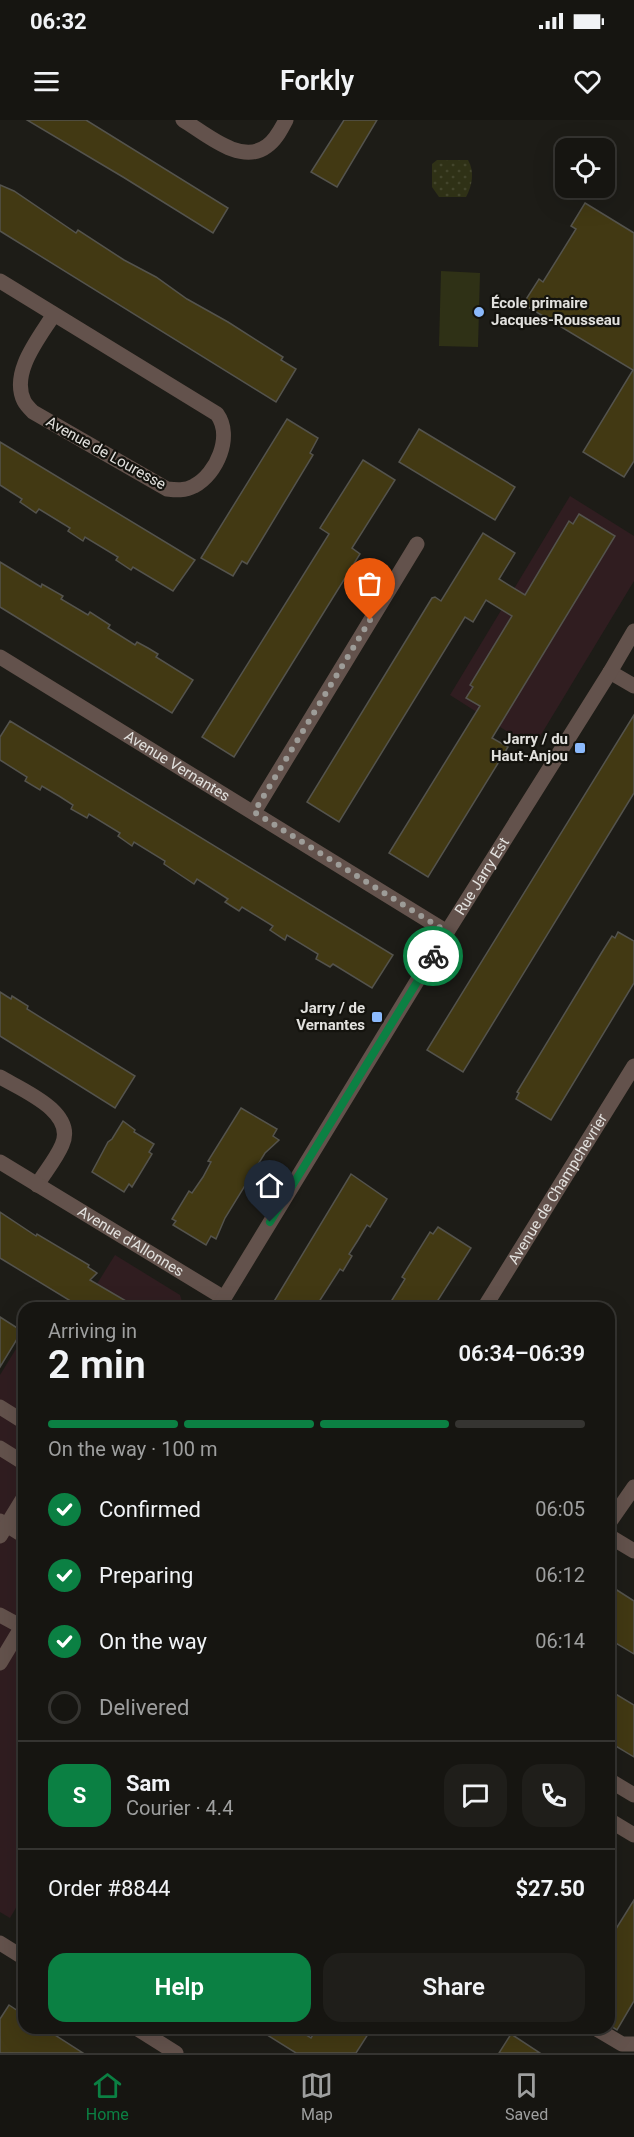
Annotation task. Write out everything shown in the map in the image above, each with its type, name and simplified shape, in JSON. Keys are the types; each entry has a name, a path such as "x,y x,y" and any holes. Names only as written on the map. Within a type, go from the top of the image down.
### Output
{"street":[{"path":"183,120 238,152 255,153 274,140 286,120"},
{"name":"Avenue de Louresse","path":"0,280 217,414 221,420 223,441 219,457 204,478 194,486 180,491 166,489 33,412 24,402 21,387 22,371 54,314"},
{"path":"254,812 417,544"},
{"name":"Rue Jarry Est","path":"222,1302 447,932 610,672 629,650 634,631"},
{"name":"Avenue Vernantes","path":"0,657 447,932"},
{"path":"610,672 634,686"},
{"name":"Avenue de Champchevrier","path":"488,1302 633,1068"},
{"path":"0,1077 48,1106 57,1113 62,1122 65,1133 62,1144 37,1185"},
{"name":"Avenue d'Allonnes","path":"0,1162 219,1302"},
{"path":"0,1407 18,1418"},
{"path":"0,1448 18,1459"},
{"path":"615,1514 634,1487"},
{"path":"18,1505 2,1528 18,1534"},
{"path":"615,1540 634,1551"},
{"path":"0,1615 18,1623"},
{"path":"0,1663 18,1633"},
{"path":"615,1784 634,1796"},
{"path":"615,1824 634,1835"},
{"path":"0,1943 18,1954"},
{"path":"146,2034 176,2053"},
{"path":"606,2034 622,2043 634,2044"}],"shaded area":[{"path":"570,496 634,536 634,581 533,748 450,695"},
{"path":"115,1255 180,1295 182,1302 86,1302"},
{"path":"18,1346 18,1904 10,1918 0,1912 0,1375"}],"green space":[{"path":"437,160 468,160 472,179 466,197 439,197 432,187 432,164"},
{"path":"441,271 480,273 478,347 439,346"}],"building":[{"path":"27,120 86,120 228,208 213,233"},
{"path":"344,120 377,120 337,187 311,172"},
{"path":"0,185 14,191 76,233 78,230 124,260 156,277 187,299 283,357 281,360 296,369 276,402 0,231"},
{"path":"585,203 634,233 634,461 624,477 583,452 633,370 523,304 539,279 543,282 576,229 571,226"},
{"path":"287,419 318,438 310,453 313,455 247,564 242,561 233,576 201,558"},
{"path":"419,429 515,487 495,520 399,462"},
{"path":"0,442 195,560 173,591 133,567 131,570 116,560 118,557 85,537 83,541 68,531 70,528 39,509 36,513 20,502 22,499 0,485"},
{"path":"363,460 395,480 352,548 360,554 234,757 202,737 329,534 320,528"},
{"path":"579,514 615,536 492,738 508,747 428,877 389,853 480,706 466,698 473,687 470,685 512,616 486,600 473,622 465,617 339,822 307,802 432,598 435,597 441,601 483,533 515,553 499,579 525,595 569,521 573,524"},
{"path":"0,562 41,587 42,584 63,596 61,599 88,615 90,612 110,625 108,628 135,645 137,642 158,654 156,657 193,680 172,713 0,607"},
{"path":"634,715 634,793 463,1072 427,1050"},
{"path":"10,721 393,955 372,988 333,964 330,967 316,959 318,954 287,935 285,940 270,930 273,926 242,907 239,911 225,902 228,899 197,879 194,884 164,864 165,861 134,842 132,846 118,836 120,833 89,814 87,818 71,809 73,805 59,796 42,786 40,790 25,781 27,777 0,760 0,737"},
{"path":"618,932 634,941 634,983 551,1120 516,1099 519,1093 517,1092 612,936 615,938"},
{"path":"0,992 11,999 12,996 28,1006 27,1009 135,1076 115,1108 0,1036"},
{"path":"241,1108 277,1129 273,1136 279,1140 265,1153 225,1218 216,1239 211,1236 206,1245 173,1225 176,1221 172,1219 189,1191 192,1193 203,1177 211,1162 208,1161"},
{"path":"123,1121 135,1130 134,1132 154,1144 149,1152 152,1154 132,1187 129,1184 124,1192 92,1172 108,1142"},
{"path":"351,1174 387,1199 370,1227 367,1225 349,1254 352,1256 343,1271 340,1269 319,1302 274,1302"},
{"path":"0,1212 36,1236 37,1234 89,1265 88,1267 97,1273 90,1280 128,1302 72,1302 0,1258"},
{"path":"438,1227 471,1248 437,1302 391,1302 405,1279 402,1277 430,1232 433,1234"},
{"path":"0,1317 18,1328 18,1338 0,1367"},
{"path":"615,1589 634,1601 634,1654 615,1643"},
{"path":"615,1694 634,1705 634,1757 615,1746"},
{"path":"634,1900 634,2001 617,2030 615,2029 615,1930"},
{"path":"9,2005 18,2011 18,2034 53,2034 83,2053 0,2053 0,2019"},
{"path":"266,2034 305,2034 311,2038 313,2034 368,2034 356,2053 296,2053"},
{"path":"511,2034 540,2053 499,2053"}],"way so far":[{"path":"370,620 254,812 447,932 433,956"}],"place":[{"name":"École primaire Jacques-Rousseau","path":"479,312"},
{"name":"Jarry / du Haut-Anjou","path":"580,748"},
{"name":"Jarry / de Vernantes","path":"377,1017"}],"route":[{"path":"270,1222 433,956"}]}
